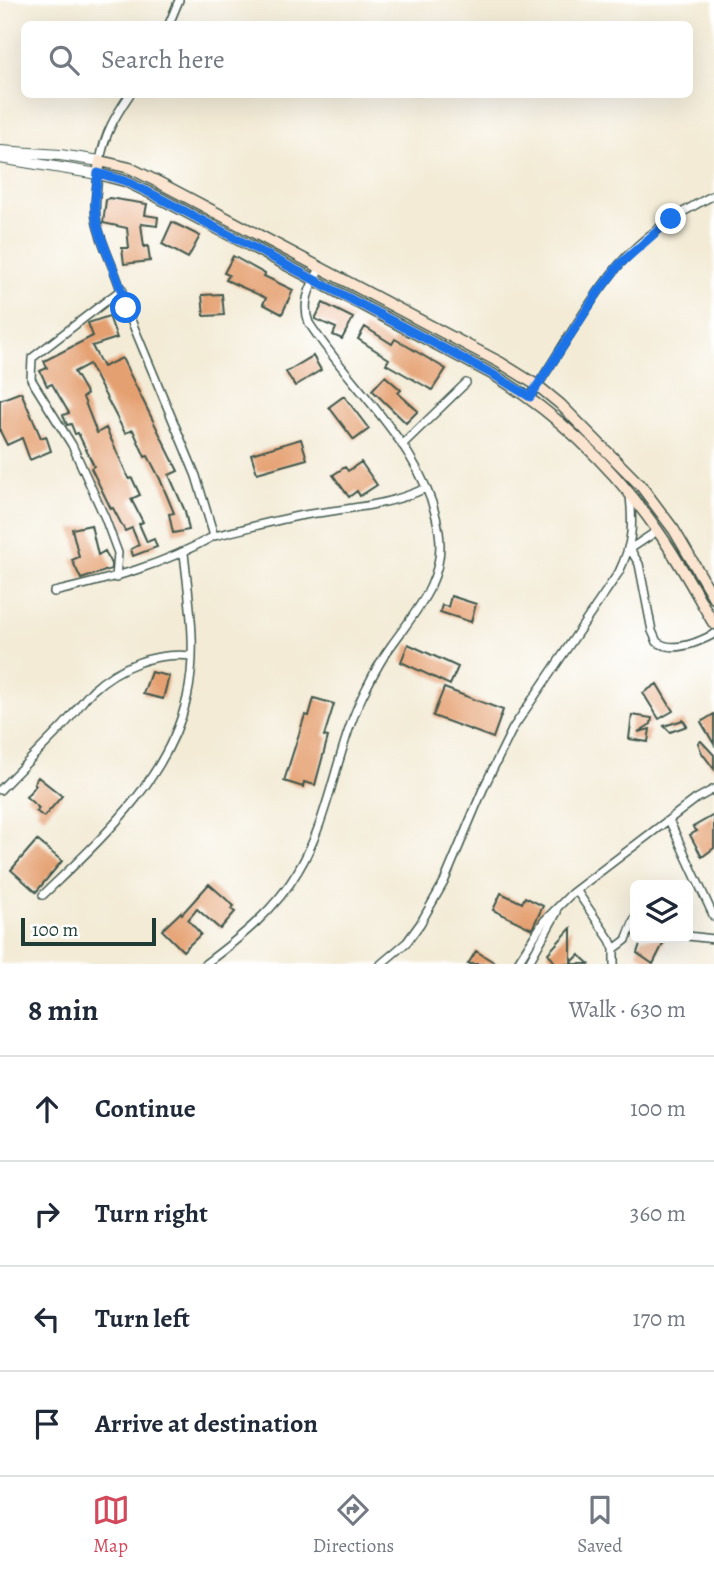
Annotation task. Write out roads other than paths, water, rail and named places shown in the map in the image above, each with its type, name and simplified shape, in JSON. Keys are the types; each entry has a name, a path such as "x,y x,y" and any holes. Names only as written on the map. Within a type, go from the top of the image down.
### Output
{"main road":[{"path":"714,598 674,530 641,486 596,439 538,386 501,363 130,168 100,162 98,173 134,186 482,369 530,397 588,448 629,494 657,531 714,624"}],"street":[{"path":"170,21 179,0"},
{"path":"0,151 60,155 100,162 110,124 127,98"},
{"path":"0,158 98,173 95,207 97,223 122,289 126,308 196,476 214,536"},
{"path":"530,397 599,291 620,264 671,219 714,195"},
{"path":"205,964 252,926 298,871 322,818 347,732 366,689 389,648 419,610 432,588 438,567 440,541 426,488 402,444 309,323 305,302 320,268"},
{"path":"116,578 118,553 105,517 72,445 31,379 32,358 122,289"},
{"path":"402,444 466,383"},
{"path":"54,592 116,578 184,553 214,536 309,514 402,499 426,488"},
{"path":"381,964 407,942 420,924 443,883 484,787 513,728 619,572 630,549 632,513 629,494"},
{"path":"630,549 657,531"},
{"path":"630,549 639,564 652,631 657,642 671,647 701,641 714,634"},
{"path":"43,895 120,818 159,764 172,738 187,698 191,656 191,614 184,553"},
{"path":"0,790 61,729 92,691 115,673 153,657 173,654 191,656"},
{"path":"517,964 544,921 576,890 714,789"},
{"path":"669,820 714,917"},
{"path":"576,890 614,949 614,964"},
{"path":"528,964 558,909"},
{"path":"614,949 626,940 630,930"},
{"path":"693,937 714,939"}]}
